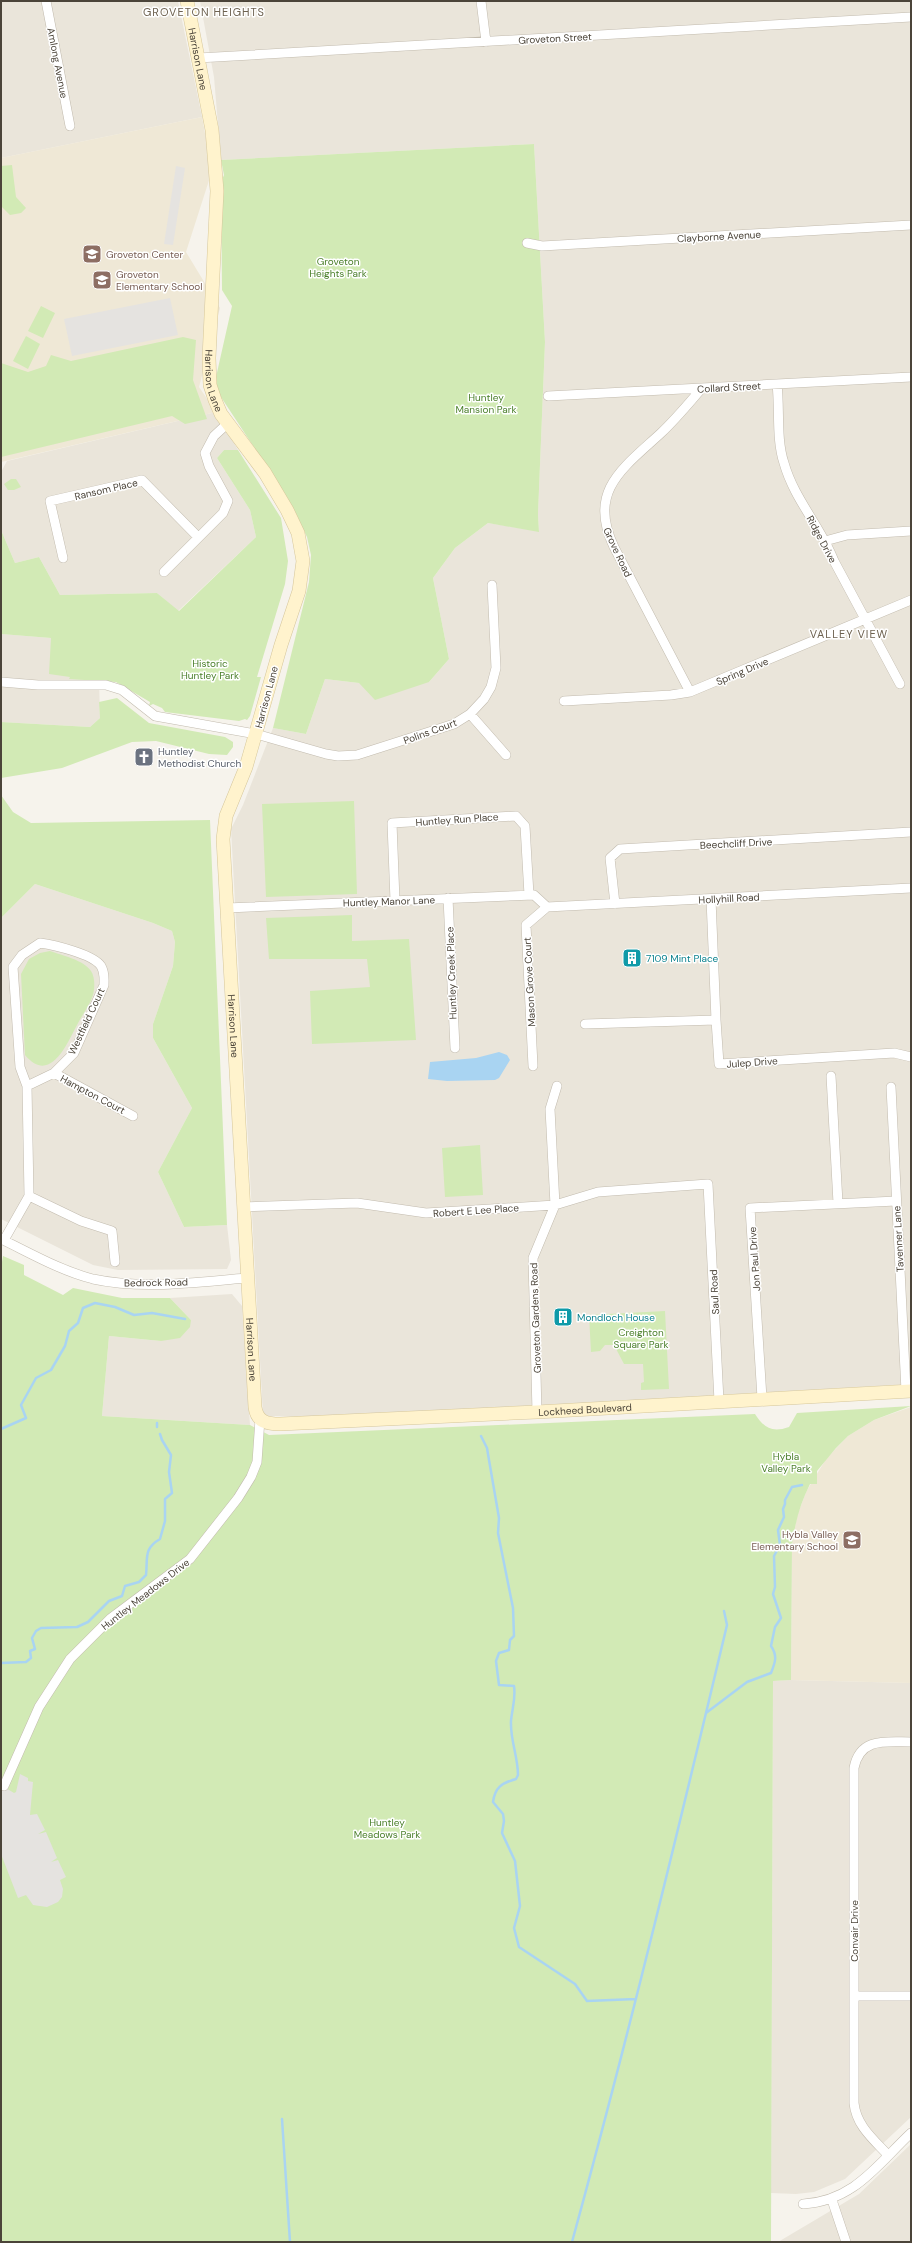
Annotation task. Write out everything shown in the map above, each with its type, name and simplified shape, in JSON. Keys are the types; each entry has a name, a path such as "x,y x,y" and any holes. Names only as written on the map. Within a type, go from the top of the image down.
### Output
{"street":[{"name":"Amlong Avenue","path":"46,1 70,126"},
{"name":"Harrison Lane","path":"187,1 212,130 217,191 208,372 214,400 228,424 265,473 287,510 298,533 303,552 303,570 299,591 280,645 256,734 224,828 247,1278 255,1407 260,1419"},
{"path":"481,1 486,42"},
{"name":"Groveton Street","path":"198,58 911,17"},
{"name":"Clayborne Avenue","path":"527,243 542,246 911,225"},
{"name":"Collard Street","path":"548,396 911,377"},
{"name":"Ridge Drive","path":"777,384 781,450 784,465 810,517 825,541 865,620 900,684"},
{"name":"Grove Road","path":"690,692 614,547 607,531 604,512 606,498 615,478 674,420 702,388"},
{"path":"164,572 223,512 228,501 209,466 205,453 214,436 228,424"},
{"name":"Ransom Place","path":"63,558 50,501 142,480 198,537"},
{"path":"825,541 855,534 911,531"},
{"name":"Polins Court","path":"1,682 38,685 106,685 122,690 155,716 256,734 326,754 344,756 364,754 454,724 470,714 488,692 496,668 492,585"},
{"name":"Spring Drive","path":"564,702 671,695 690,692 911,600"},
{"path":"470,714 506,755"},
{"name":"Huntley Run Place","path":"395,901 392,823 516,816 525,826 529,895"},
{"name":"Beechcliff Drive","path":"615,904 610,858 620,850 911,832"},
{"name":"Hollyhill Road","path":"547,907 911,888"},
{"path":"529,895 534,895 547,907"},
{"name":"Huntley Manor Lane","path":"227,908 529,895"},
{"name":"Huntley Creek Place","path":"448,898 454,1048"},
{"path":"585,1024 716,1020 711,899"},
{"name":"Mason Grove Court","path":"533,1066 526,925 547,907"},
{"name":"Westfield Court","path":"27,1086 54,1073 74,1053 104,985 105,974 101,965 94,959 57,946 40,943 22,955 13,967 20,1066 27,1086 29,1196"},
{"name":"Julep Drive","path":"716,1020 719,1064 894,1053 911,1057"},
{"name":"Hampton Court","path":"54,1073 133,1116"},
{"path":"831,1076 838,1203"},
{"name":"Groveton Gardens Road","path":"537,1412 533,1258 555,1205 550,1109 557,1086"},
{"name":"Tavenner Lane","path":"891,1087 896,1201 908,1391"},
{"name":"Robert E Lee Place","path":"243,1208 357,1203 426,1213 555,1205 598,1192 708,1184"},
{"name":"Saul Road","path":"708,1184 719,1401"},
{"path":"3,1239 29,1196 81,1221 112,1231 115,1262"},
{"name":"Jon Paul Drive","path":"762,1398 750,1208 896,1201"},
{"name":"Bedrock Road","path":"3,1239 76,1274 117,1283 141,1284 247,1278"},
{"name":"Lockheed Boulevard","path":"260,1419 267,1423 280,1424 537,1412 762,1398 908,1391"},
{"name":"Huntley Meadows Drive","path":"4,1786 39,1707 70,1659 111,1618 190,1559 238,1498 251,1477 257,1462 260,1419"},
{"name":"Convair Drive","path":"888,2155 862,2126 855,2110 855,1760 859,1753 870,1744 881,1742 911,1742"},
{"path":"854,1996 911,1996"},
{"path":"803,2204 832,2200 857,2185 911,2133"},
{"path":"832,2200 846,2242"}],"shaded area":[{"path":"1,1 178,1 202,117 1,158"},
{"path":"200,1 911,1 911,1384 347,1417 263,1415 231,829 243,805 273,728 306,734 325,679 359,683 429,682 449,659 433,578 455,548 488,523 539,531 538,514 545,342 534,144 221,160 214,77"},
{"name":"Groveton Elementary School","path":"202,117 212,171 186,252 220,308 199,387 216,412 1,462 1,158"},
{"path":"176,166 185,168 173,245 164,244"},
{"path":"170,298 178,335 72,356 64,319"},
{"path":"216,412 238,450 224,450 217,458 250,510 256,537 178,611 157,593 60,595 39,557 15,563 1,530 1,472 7,461"},
{"path":"1,634 51,638 99,678 100,718 90,727 1,722"},
{"path":"35,884 153,923 172,931 175,942 173,966 153,1024 153,1038 192,1108 158,1172 184,1227 227,1225 231,1260 227,1269 118,1270 93,1265 1,1219 1,918"},
{"path":"232,1294 242,1306 250,1425 102,1416 109,1336 161,1341 191,1320 170,1298"},
{"name":"Hybla Valley Elementary School","path":"911,1407 911,1683 791,1680 792,1545 797,1516 806,1492 826,1459 848,1436 874,1420"},
{"path":"791,1680 911,1683 911,2117 845,2179 814,2192 796,2194 771,2193 773,1681"},
{"path":"20,1774 28,1778 28,1781 33,1782 30,1815 37,1814 45,1830 38,1834 46,1832 57,1858 51,1862 58,1860 66,1877 60,1880 63,1889 62,1897 58,1902 47,1907 33,1905 26,1895 18,1898 1,1854 1,1785 14,1793 16,1792"},
{"path":"911,2144 911,2242 778,2242 859,2194"}],"green space":[{"path":"534,144 545,342 538,514 539,532 488,523 455,548 433,578 449,659 429,682 375,700 359,683 325,679 306,734 273,728 309,582 311,555 307,537 288,499 217,391 216,377 232,306 222,290 221,182 224,175 221,160"},
{"path":"12,165 16,197 26,208 21,213 10,215 1,206 1,166"},
{"path":"41,306 55,313 43,338 28,331"},
{"path":"26,336 40,344 28,369 13,361"},
{"path":"183,337 196,340 193,380 207,419 185,424 172,416 1,457 1,363 28,372 46,366 51,355 71,361"},
{"name":"Historic Huntley Park","path":"224,450 238,450 281,518 288,561 285,584 257,677 261,677 250,716 247,720 245,719 239,721 165,712 162,708 153,704 149,706 150,702 116,682 69,679 70,677 49,674 51,638 1,634 1,530 15,563 39,557 60,595 157,593 179,611 256,537 250,510 217,458"},
{"path":"11,479 16,479 21,487 14,490 8,490 4,484"},
{"path":"117,698 149,723 225,737 233,742 233,747 227,755 209,754 156,741 132,742 62,768 1,778 1,722 90,727 100,718 99,702"},
{"path":"1,795 13,812 31,823 210,820 227,1225 184,1227 158,1172 192,1108 153,1038 153,1024 173,966 175,942 172,931 153,923 35,884 1,918"},
{"path":"354,801 357,894 266,897 262,804"},
{"path":"352,915 352,941 409,939 416,1040 312,1044 310,991 370,987 367,959 269,959 266,918"},
{"path":"50,951 72,958 88,967 93,976 94,989 90,1002 63,1051 50,1064 42,1066 34,1063 25,1055 21,974 29,959 40,953"},
{"path":"480,1145 483,1195 445,1197 442,1148"},
{"name":"Huntley Meadows Park","path":"3,1256 24,1265 24,1275 63,1295 73,1288 122,1298 170,1298 191,1320 190,1327 180,1338 161,1341 109,1336 102,1416 250,1425 269,1435 755,1414 765,1426 773,1429 783,1429 789,1427 797,1413 911,1406 874,1420 848,1436 836,1448 817,1471 817,1484 810,1484 806,1491 796,1521 793,1537 791,1680 773,1681 771,2242 1,2242 1,1268"},
{"name":"Creighton Square Park","path":"665,1311 669,1389 641,1390 641,1383 644,1382 643,1364 624,1364 614,1345 605,1345 600,1351 591,1352 589,1315"}],"water":[{"path":"499,1052 507,1055 510,1060 499,1078 495,1080 447,1081 428,1079 430,1062 476,1058"}],"waterway":[{"path":"1,1429 26,1418 21,1405 36,1378 51,1370 65,1346 69,1331 78,1323 83,1308 95,1303 115,1307 134,1315 152,1313 185,1319"},
{"path":"1,1663 26,1662 31,1658 30,1651 35,1649 32,1638 36,1631 41,1628 77,1627 88,1622 109,1601 122,1596 125,1586 139,1582 146,1575 147,1554 151,1546 160,1539 165,1521 165,1499 172,1493 169,1472 171,1455 160,1434"},
{"path":"481,1436 487,1448 499,1518 498,1533 513,1608 514,1636 510,1640 509,1650 499,1653 496,1661 499,1685 514,1686 515,1695 511,1728 518,1775 516,1779 503,1784 497,1789 493,1802 503,1814 504,1821 502,1833 515,1861 520,1906 514,1928 519,1947 575,1984 587,2001 636,1999"},
{"path":"706,1713 747,1682 771,1673 775,1663 775,1653 771,1646 775,1627 781,1618 773,1594 775,1587 774,1556 780,1545 778,1530 784,1517 783,1509 785,1500 792,1487 802,1485"},
{"path":"572,2242 633,2011 690,1780 727,1625 724,1611"},
{"path":"282,2119 290,2242"}],"place":[{"name":"Groveton Center","path":"92,254"},
{"name":"Groveton Elementary School","path":"102,280"},
{"name":"Huntley Methodist Church","path":"144,757"},
{"name":"7109 Mint Place","path":"632,958"},
{"name":"Mondloch House","path":"563,1317"},
{"name":"Hybla Valley Elementary School","path":"852,1540"}],"district":[{"name":"GROVETON HEIGHTS","path":"204,12"},
{"name":"VALLEY VIEW","path":"849,634"}],"park label":[{"name":"Groveton Heights Park","path":"338,266"},
{"name":"Huntley Mansion Park","path":"486,402"},
{"name":"Hybla Valley Park","path":"786,1462"}]}
